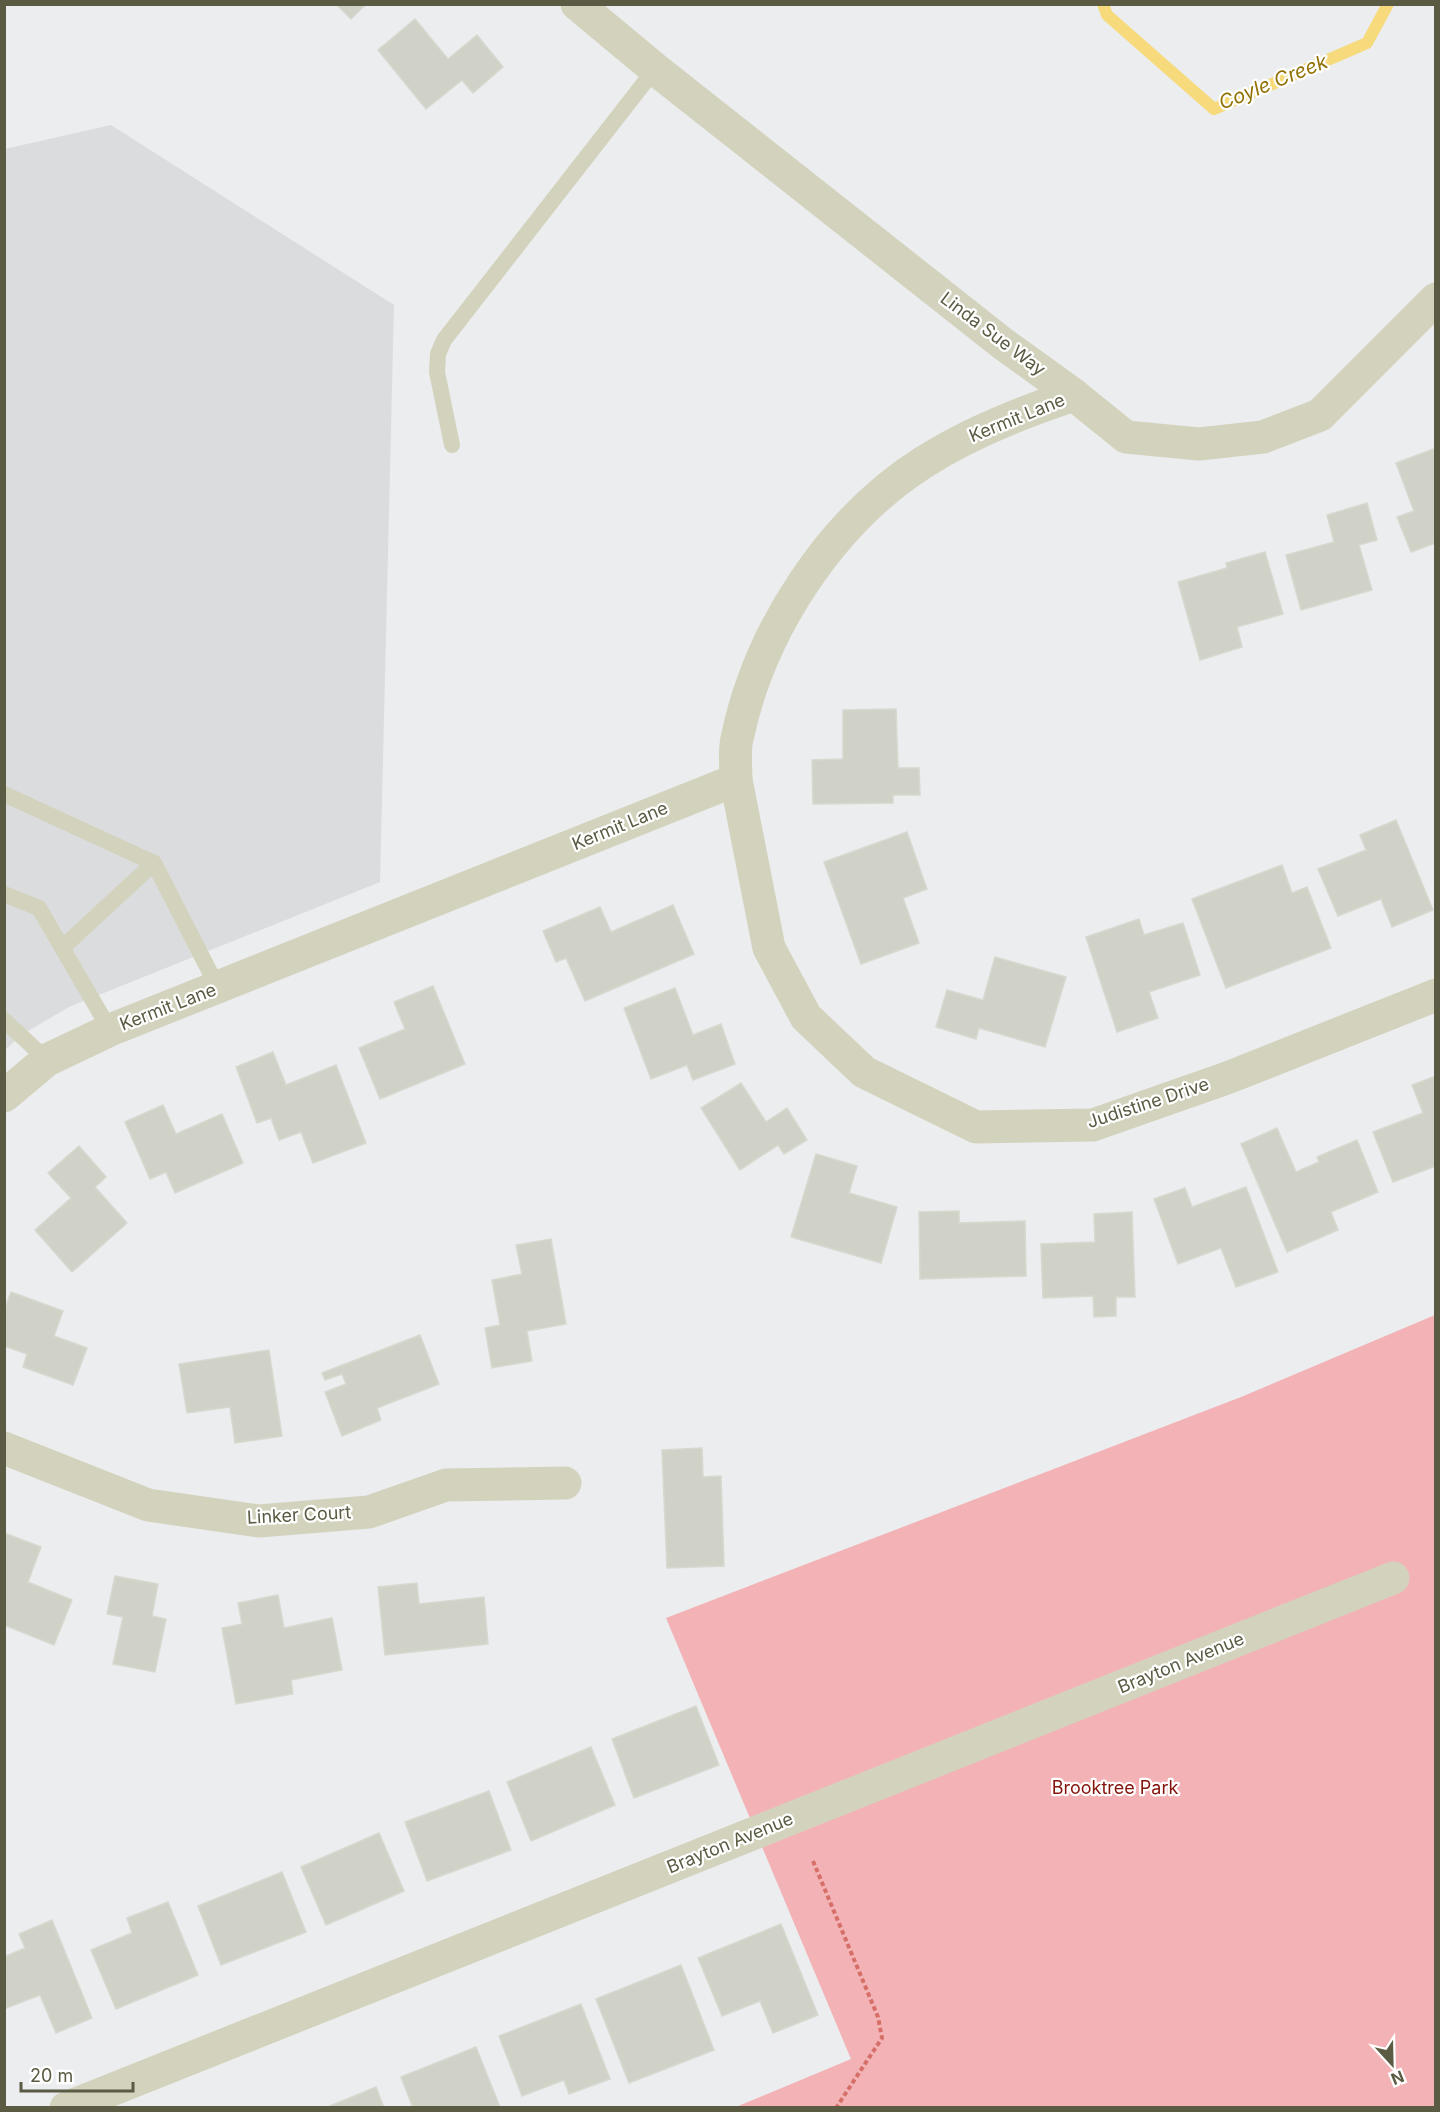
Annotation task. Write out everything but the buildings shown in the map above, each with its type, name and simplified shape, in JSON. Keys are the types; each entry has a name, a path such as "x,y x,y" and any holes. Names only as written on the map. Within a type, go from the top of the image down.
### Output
{"street":[{"name":"Linda Sue Way","path":"577,4 655,69 1002,344 1074,395 1126,437 1199,444 1263,437 1320,415 1436,299"},
{"name":"Kermit Lane","path":"4,1095 47,1060 110,1030 736,780 736,741 753,680 794,596 831,546 874,501 923,462 977,431 1074,395"},
{"name":"Judistine Drive","path":"736,780 769,948 806,1017 864,1072 976,1127 1093,1125 1227,1078 1436,994"},
{"name":"Linker Court","path":"4,1448 148,1505 258,1521 369,1512 446,1485 565,1483"},
{"name":"Brayton Avenue","path":"66,2108 1393,1578"}],"lane":[{"path":"452,445 437,372 438,354 444,340 655,69"},
{"path":"4,794 154,863 218,988"},
{"path":"62,948 154,863"},
{"path":"4,894 39,908 110,1030"},
{"path":"4,1020 47,1060"}],"path":[{"path":"813,1861 878,2017 882,2038 836,2108"}],"shaded area":[{"path":"111,125 394,305 380,882 69,1007 23,1034 5,1050 5,149"}],"green space":[{"name":"Brooktree Park","path":"1435,1315 1435,2107 736,2107 851,2059 666,1618 1241,1397"}],"waterway":[{"name":"Coyle Creek","path":"1103,4 1107,15 1214,109 1367,43 1388,4"}]}
